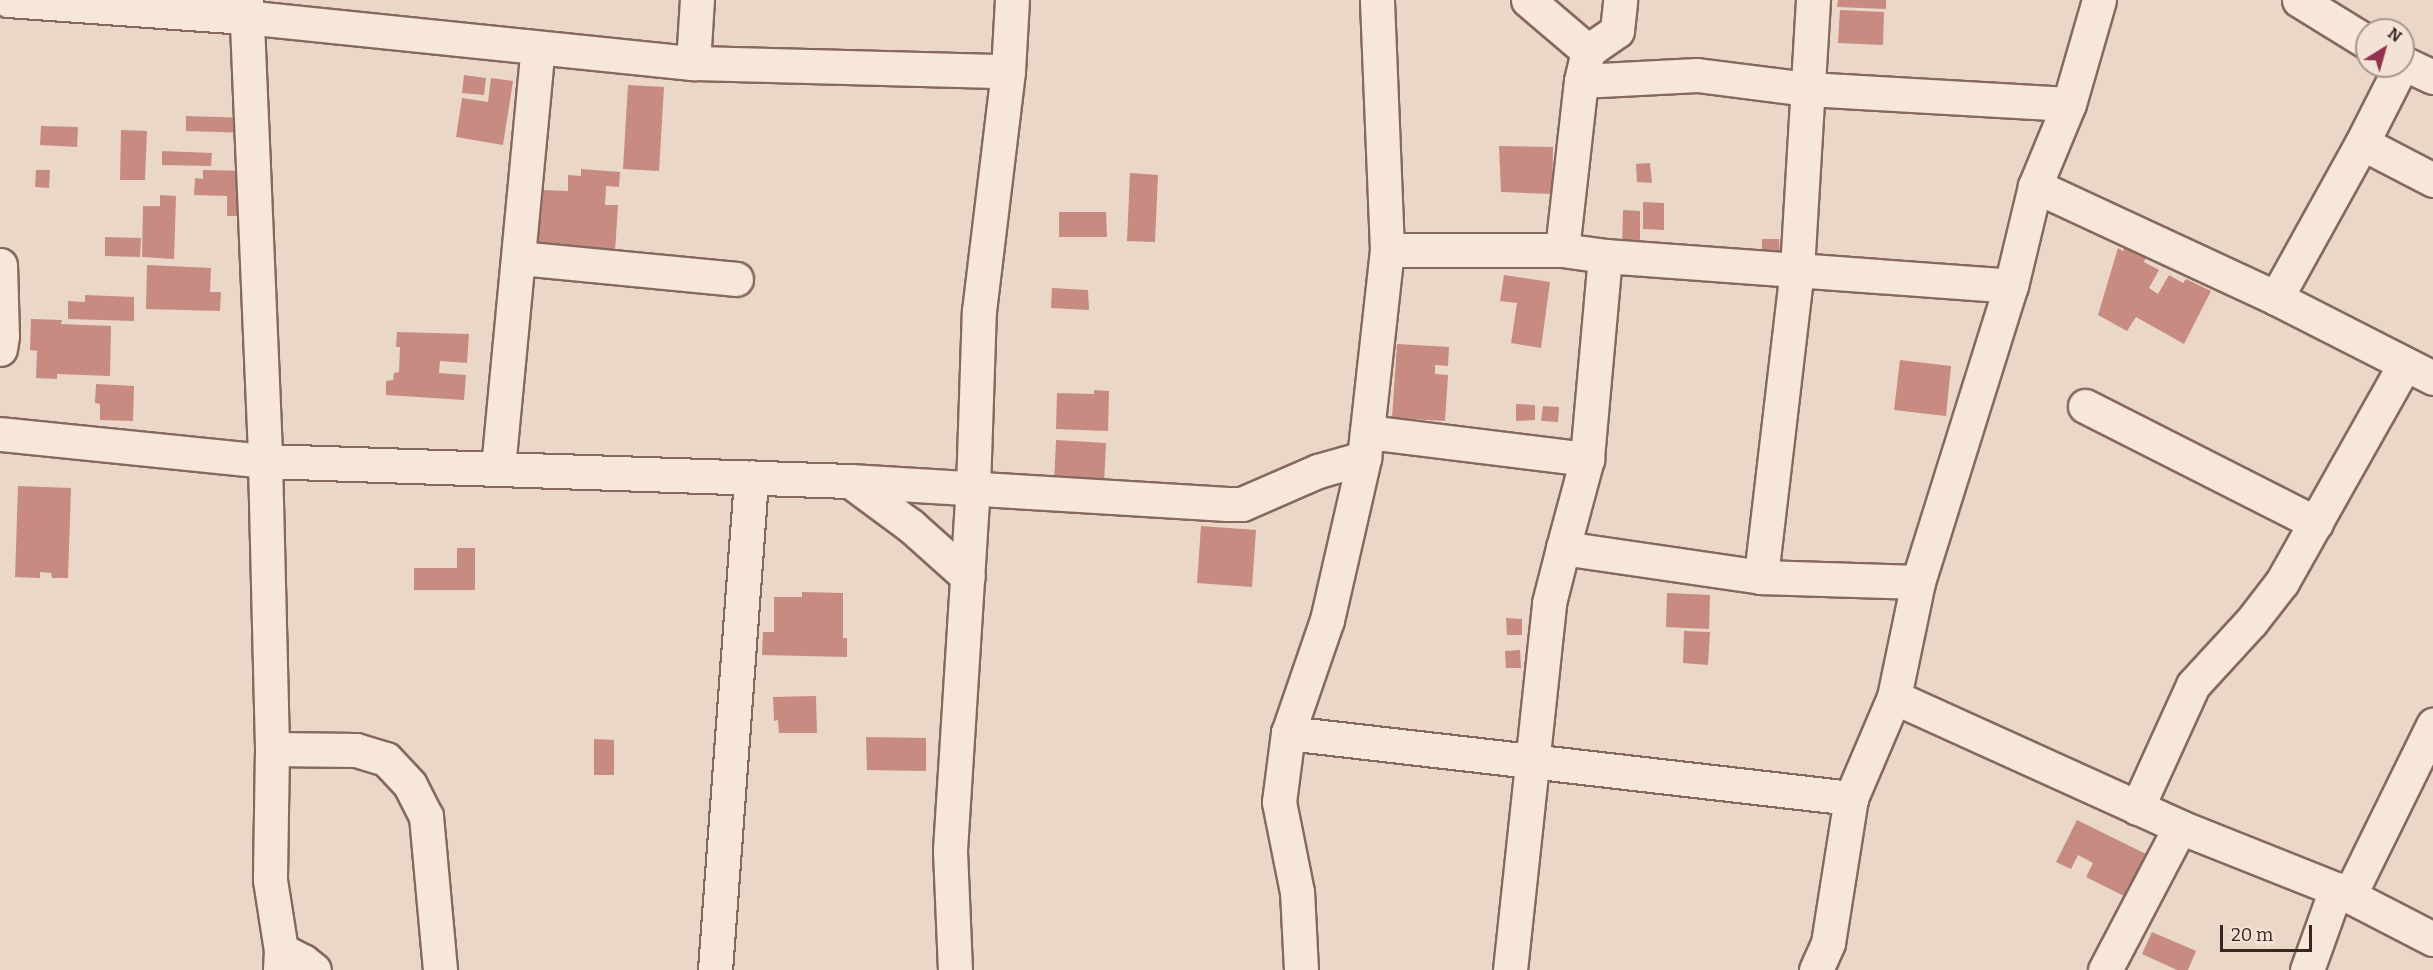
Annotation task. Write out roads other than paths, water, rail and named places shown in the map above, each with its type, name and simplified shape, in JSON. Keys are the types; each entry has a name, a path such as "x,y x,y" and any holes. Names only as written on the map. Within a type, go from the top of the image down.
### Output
{"street":[{"path":"8,0 245,9 538,48 693,63 1008,70"},
{"path":"693,63 697,0"},
{"path":"955,970 950,850 974,488 979,311 1008,70 1012,0"},
{"path":"1301,970 1297,892 1279,802 1288,733 1327,620 1365,445 1387,249 1377,0"},
{"path":"1528,0 1584,66 1697,75 1808,89 2069,104"},
{"path":"1562,250 1584,66 1617,31 1620,0"},
{"path":"1761,577 1797,269 1813,0"},
{"path":"2299,0 2355,35"},
{"path":"1815,970 1828,943 1851,798 1894,697 1918,582 2011,286 2035,186 2069,104 2101,2"},
{"path":"245,9 265,461 272,749 270,880 281,960 303,961 314,970"},
{"path":"498,468 538,48"},
{"path":"2415,70 2433,77"},
{"path":"2276,298 2362,144 2395,78"},
{"path":"2362,144 2433,180"},
{"path":"2035,186 2276,298 2419,371 2316,523 2282,582 2251,622 2193,685 2137,808"},
{"path":"1387,249 1562,250 1605,256 2011,286"},
{"path":"1510,970 1549,603 1587,459 1605,256"},
{"path":"519,258 736,279"},
{"path":"0,266 3,336 0,349"},
{"path":"2085,406 2316,523"},
{"path":"0,434 265,461 850,481 1242,504 1318,471 1365,445 1587,459"},
{"path":"715,970 751,477"},
{"path":"850,481 911,526 968,577"},
{"path":"1563,548 1761,577 1918,582"},
{"path":"1894,697 2180,827 2342,893 2433,939"},
{"path":"2307,970 2342,893 2433,725"},
{"path":"1288,733 1851,798"},
{"path":"272,749 356,750 386,759 410,785 426,816 440,970"},
{"path":"2105,970 2180,827"}]}
